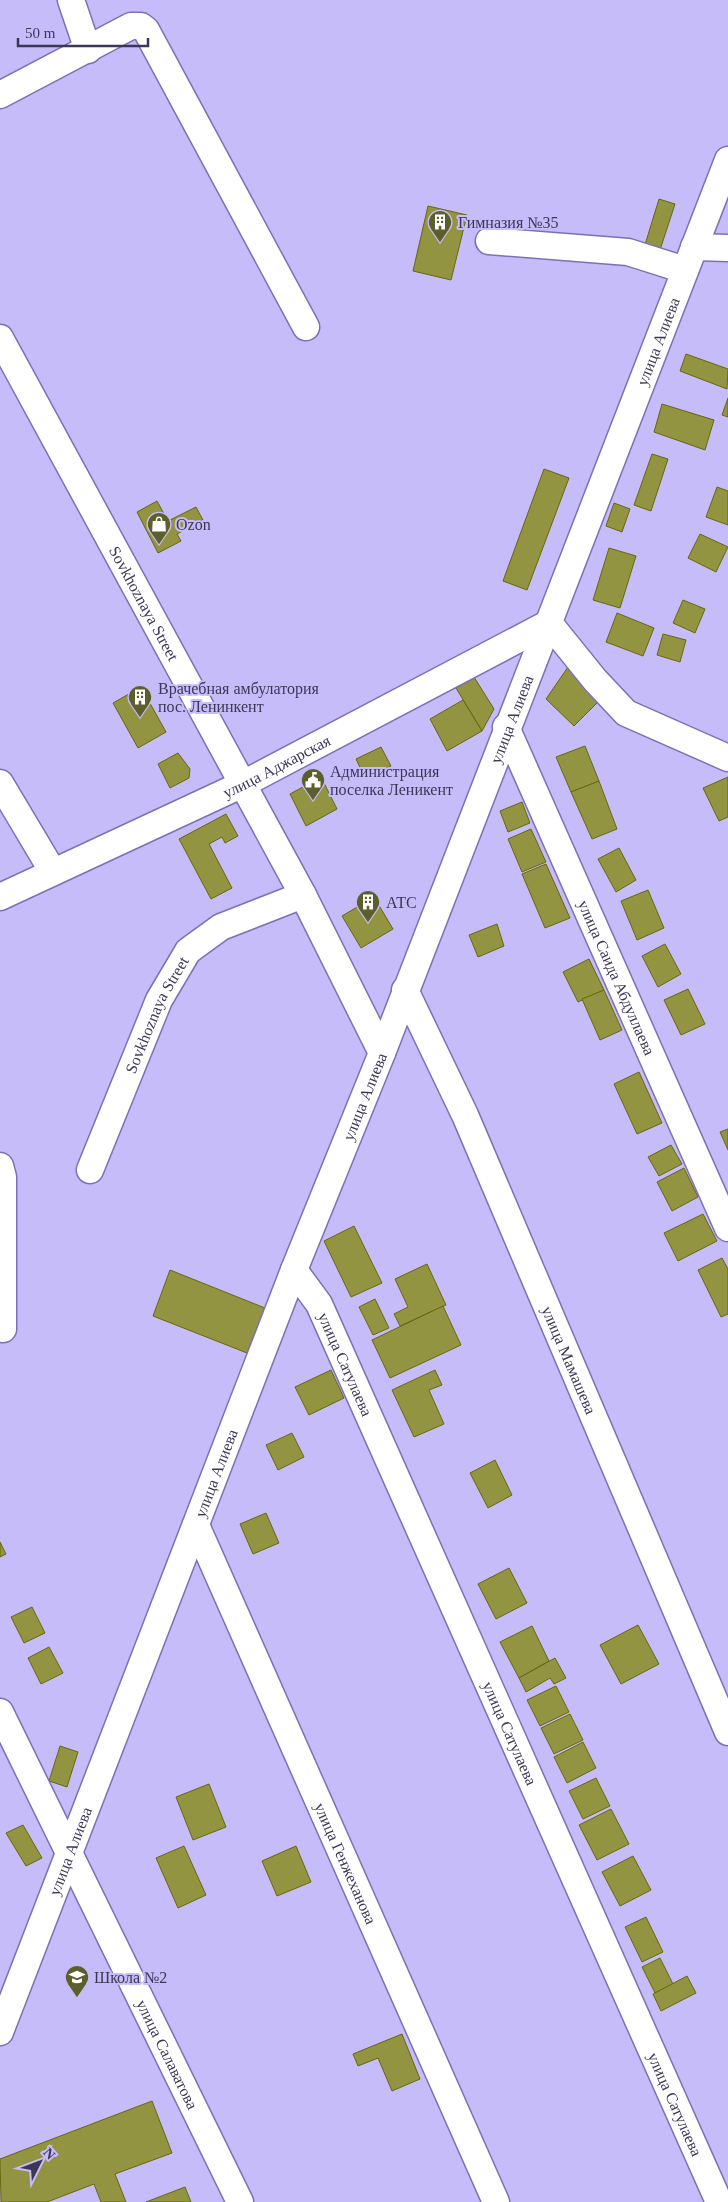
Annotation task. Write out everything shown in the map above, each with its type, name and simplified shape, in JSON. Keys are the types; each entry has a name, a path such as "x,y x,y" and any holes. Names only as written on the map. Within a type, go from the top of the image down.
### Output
{"street":[{"path":"71,0 88,50"},
{"path":"0,95 131,26 141,26 146,30 306,327"},
{"name":"улица Алиева","path":"0,2032 294,1270 382,1053 506,728 549,623 728,160"},
{"path":"489,241 628,252 689,259 728,248"},
{"name":"Sovkhoznaya Street","path":"0,338 303,895 382,1053"},
{"path":"549,623 594,680 626,713 728,758"},
{"name":"улица Аджарская","path":"0,897 243,784 549,623"},
{"name":"улица Саида Абдуллаева","path":"506,728 728,1228"},
{"path":"0,783 53,872"},
{"name":"Sovkhoznaya Street","path":"90,1170 158,1000 188,951 221,927 303,895"},
{"name":"улица Мамашева","path":"405,990 465,1115 728,1732"},
{"path":"0,1166 3,1176 3,1329"},
{"name":"улица Сатулаева","path":"294,1270 323,1313 719,2202"},
{"name":"улица Генжеханова","path":"196,1525 496,2202"},
{"name":"улица Салаватова","path":"0,1712 240,2202"}],"building":[{"path":"659,199 675,204 659,253 644,248"},
{"name":"Гимназия №35","path":"428,206 467,215 451,280 413,271"},
{"path":"686,354 728,369 727,389 680,371"},
{"path":"728,398 728,417 722,415"},
{"path":"662,404 714,420 705,450 654,432"},
{"path":"652,454 668,459 651,511 634,505"},
{"path":"544,469 569,478 527,590 503,581"},
{"path":"717,487 728,491 728,525 706,517"},
{"path":"157,501 168,521 196,507 203,520 177,534 181,541 158,553 137,512"},
{"path":"614,503 630,509 622,532 606,526"},
{"path":"700,534 728,547 716,572 688,558"},
{"path":"609,548 636,556 620,608 593,600"},
{"path":"683,600 705,609 695,633 673,623"},
{"path":"617,613 654,628 643,656 606,642"},
{"path":"663,634 686,640 680,662 657,655"},
{"path":"568,667 601,699 574,726 546,699"},
{"path":"474,677 494,709 482,731 456,688"},
{"name":"Врачебная амбулатория пос. Ленинкент","path":"141,687 166,732 138,748 113,703"},
{"path":"463,700 482,731 447,751 430,719"},
{"path":"585,746 599,781 571,792 556,757"},
{"path":"381,747 391,766 365,778 356,759"},
{"path":"178,753 190,769 189,778 170,788 158,764"},
{"name":"Администрация поселка Леникент","path":"321,777 337,809 306,826 290,794"},
{"path":"728,777 728,817 719,821 703,788"},
{"path":"599,781 617,829 592,839 571,792"},
{"path":"522,802 530,823 508,832 500,811"},
{"path":"226,814 238,836 225,843 222,837 209,844 232,888 211,899 179,839"},
{"path":"531,829 546,862 522,872 508,839"},
{"path":"619,848 636,880 616,892 598,859"},
{"path":"546,864 570,918 545,928 522,874"},
{"path":"648,890 664,928 637,940 621,901"},
{"name":"АТС","path":"374,897 393,929 361,948 342,916"},
{"path":"497,924 504,946 478,957 469,935"},
{"path":"665,944 681,974 658,987 642,956"},
{"path":"589,959 604,990 578,1002 563,972"},
{"path":"688,989 705,1024 681,1035 664,1000"},
{"path":"604,990 622,1030 600,1040 582,999"},
{"path":"639,1072 662,1123 637,1134 614,1084"},
{"path":"728,1129 728,1150 720,1132"},
{"path":"671,1145 682,1164 659,1176 648,1157"},
{"path":"684,1168 698,1197 672,1211 657,1182"},
{"path":"703,1214 717,1241 678,1261 664,1233"},
{"path":"354,1226 382,1283 351,1297 324,1241"},
{"path":"722,1258 728,1269 728,1314 721,1317 698,1270"},
{"path":"427,1264 446,1305 400,1326 394,1314 408,1307 395,1279"},
{"path":"170,1270 265,1308 247,1353 153,1316"},
{"path":"375,1299 389,1328 373,1335 359,1307"},
{"path":"443,1306 461,1345 390,1378 372,1340"},
{"path":"331,1370 344,1398 309,1415 295,1387"},
{"path":"435,1370 442,1385 429,1390 444,1424 414,1437 392,1390"},
{"path":"292,1433 304,1457 278,1470 266,1445"},
{"path":"495,1460 512,1495 488,1508 470,1473"},
{"path":"266,1513 279,1543 253,1554 240,1524"},
{"path":"0,1542 6,1554 0,1557"},
{"path":"509,1568 527,1603 496,1619 478,1584"},
{"path":"32,1607 45,1633 24,1643 11,1617"},
{"path":"638,1625 659,1664 621,1684 600,1645"},
{"path":"532,1626 549,1661 519,1678 500,1642"},
{"path":"49,1647 63,1673 41,1684 28,1658"},
{"path":"555,1658 566,1678 554,1684 550,1678 526,1692 519,1678"},
{"path":"556,1686 569,1712 540,1726 527,1700"},
{"path":"570,1714 583,1740 554,1754 541,1728"},
{"path":"583,1742 596,1768 567,1783 554,1757"},
{"path":"60,1746 78,1752 67,1787 49,1781"},
{"path":"596,1778 610,1806 583,1819 569,1791"},
{"path":"209,1784 226,1827 193,1840 176,1797"},
{"path":"611,1809 629,1844 597,1860 579,1825"},
{"path":"23,1825 42,1858 26,1866 6,1833"},
{"path":"184,1846 206,1895 178,1908 156,1858"},
{"path":"296,1846 311,1882 277,1896 262,1861"},
{"path":"633,1856 651,1890 620,1906 602,1872"},
{"path":"646,1917 663,1952 642,1962 625,1927"},
{"path":"660,1958 673,1984 655,1993 642,1967"},
{"path":"687,1976 696,1993 661,2011 653,1994"},
{"path":"402,2034 420,2079 392,2091 378,2058 358,2066 353,2054"},
{"path":"152,2101 172,2153 115,2174 126,2202 101,2202 94,2184 47,2202 1,2202 0,2159"},
{"path":"185,2187 191,2202 146,2202"}],"place":[{"name":"Гимназия №35","path":"440,243"},
{"name":"Ozon","path":"159,545"},
{"name":"Врачебная амбулатория пос. Ленинкент","path":"140,718"},
{"name":"Администрация поселка Леникент","path":"313,801"},
{"name":"АТС","path":"368,923"},
{"name":"Школа №2","path":"77,1998"}]}
